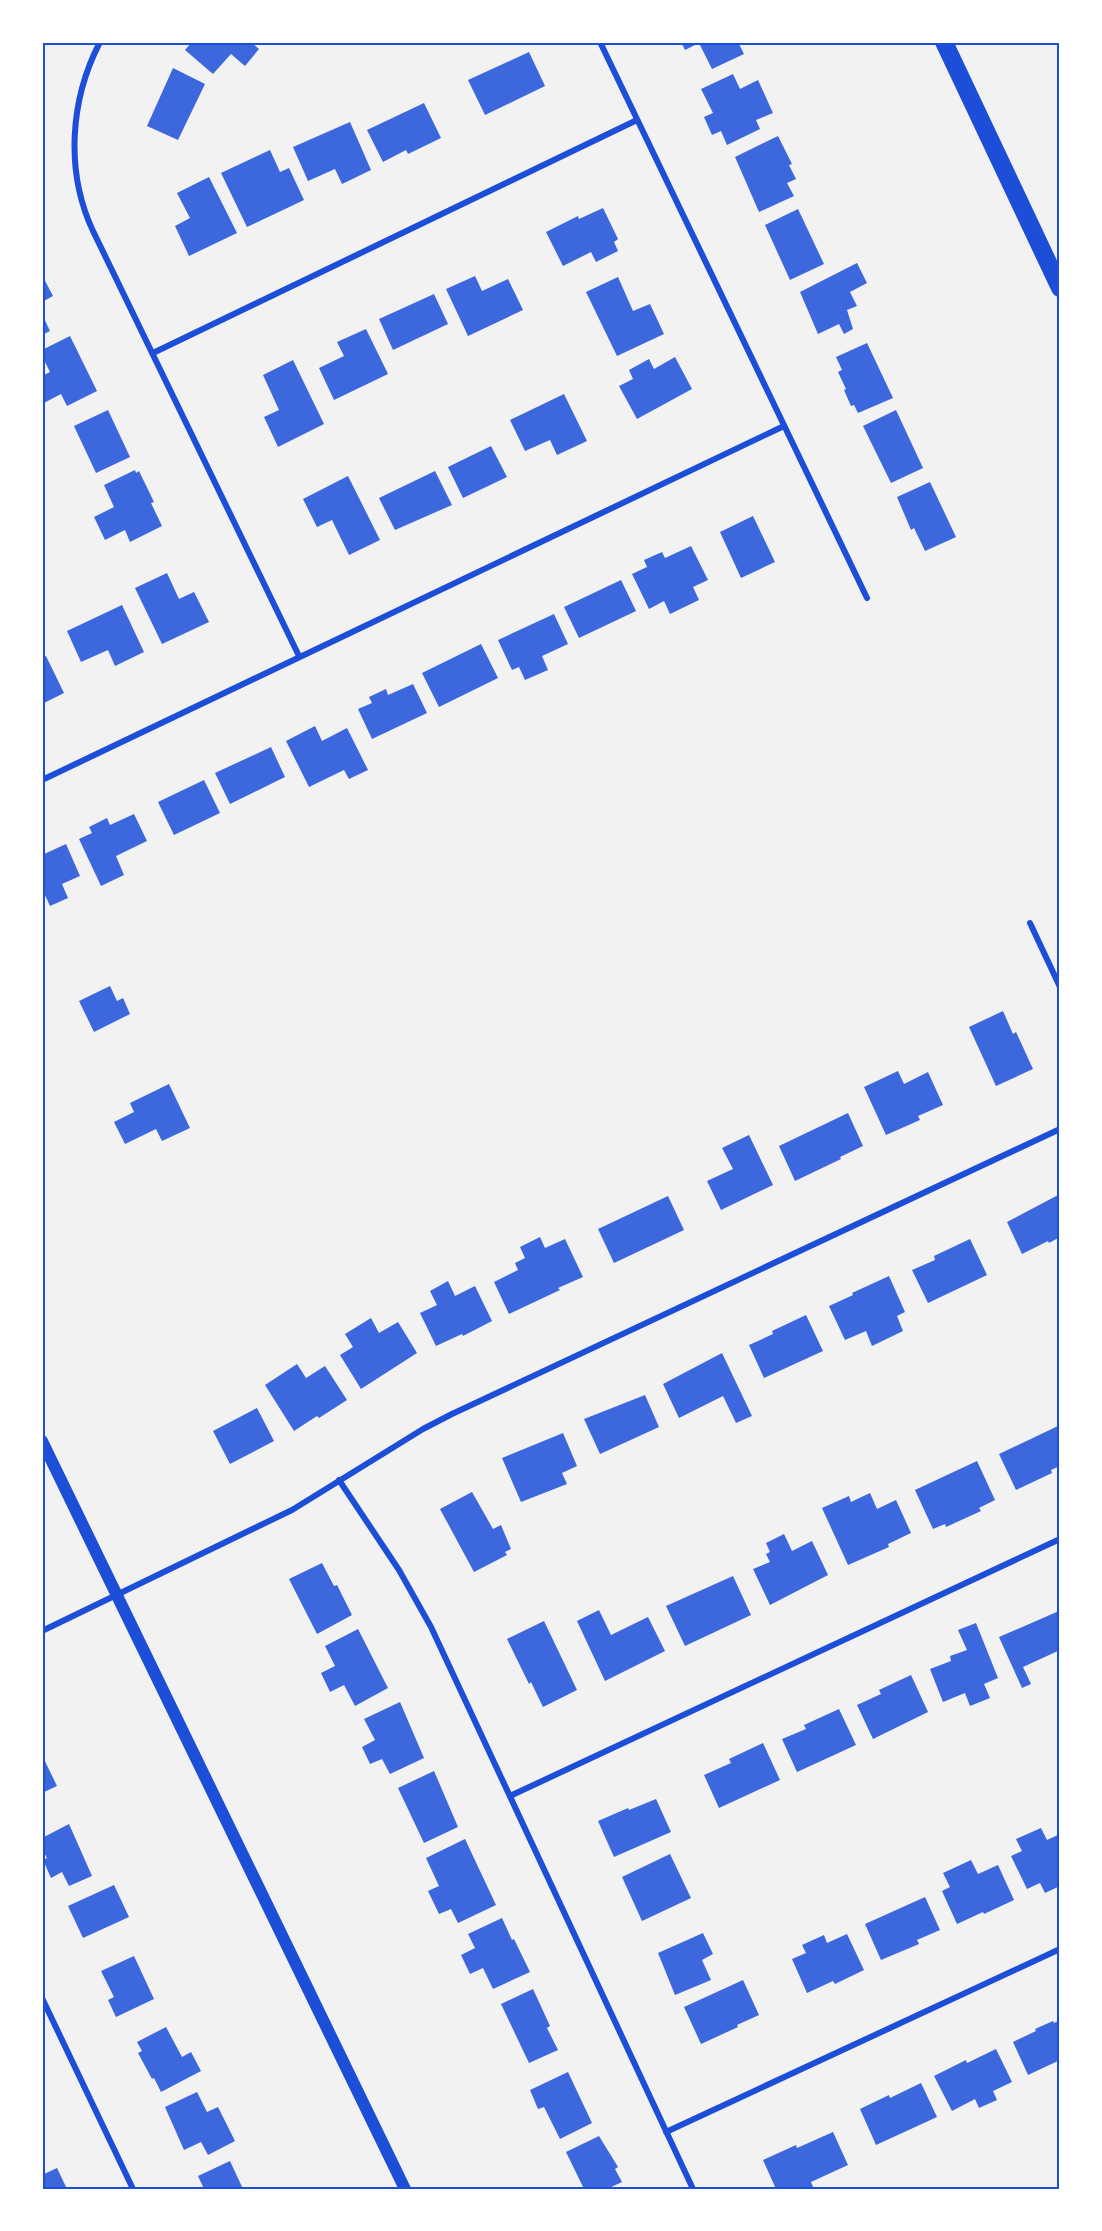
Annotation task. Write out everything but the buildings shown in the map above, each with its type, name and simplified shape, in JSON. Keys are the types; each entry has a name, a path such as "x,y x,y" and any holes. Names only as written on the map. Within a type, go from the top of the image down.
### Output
{"highway":[{"path":"944,42 1060,288"}],"main road":[{"path":"42,1441 150,1668 405,2189"}],"street":[{"path":"100,42 91,61 79,100 75,158 82,200 93,231 299,656"},
{"path":"600,42 867,598"},
{"path":"153,353 637,120"},
{"path":"42,780 784,426"},
{"path":"1030,923 1060,987"},
{"path":"42,1631 292,1510 423,1428 1060,1129"},
{"path":"339,1480 386,1549 442,1649 693,2189"},
{"path":"510,1796 1060,1539"},
{"path":"666,2132 1060,1948"},
{"path":"42,1998 134,2189"}]}
